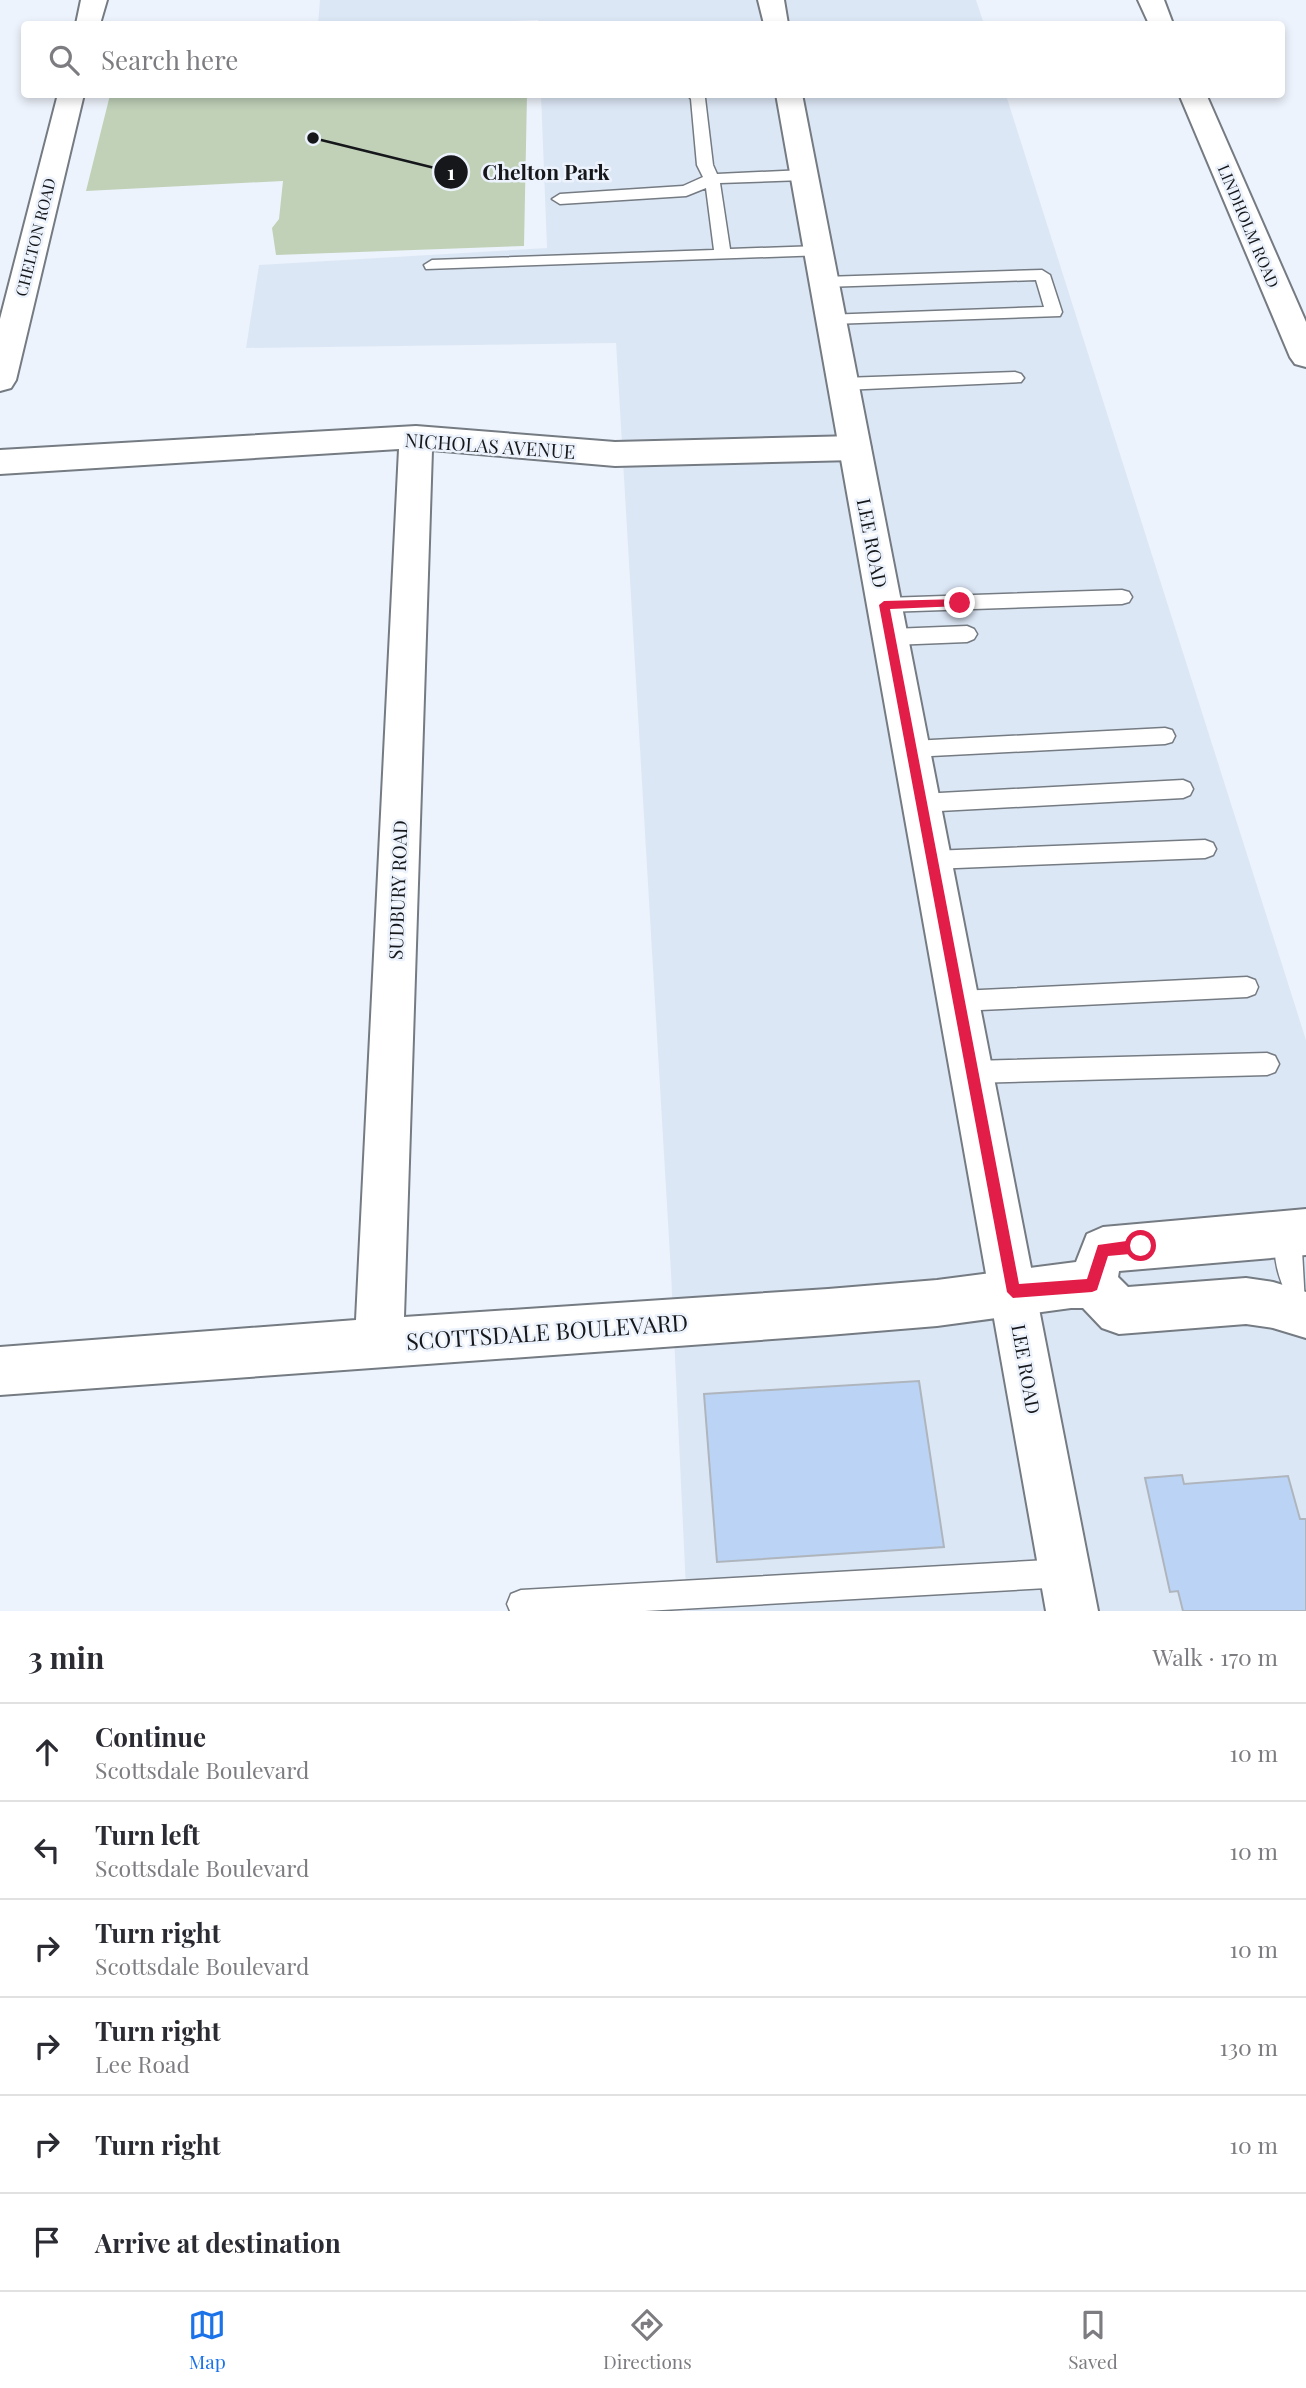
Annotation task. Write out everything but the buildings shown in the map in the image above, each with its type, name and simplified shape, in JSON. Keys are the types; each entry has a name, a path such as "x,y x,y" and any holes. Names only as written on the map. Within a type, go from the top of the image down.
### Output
{"street":[{"path":"89,21 94,0"},
{"path":"771,0 775,21"},
{"path":"1151,0 1160,21"},
{"name":"CHELTON ROAD","path":"0,380 70,98"},
{"name":"LEE ROAD","path":"790,98 1068,1592"},
{"name":"LINDHOLM ROAD","path":"1194,98 1306,357"},
{"name":"NICHOLAS AVENUE","path":"0,462 416,438 615,454 855,448"},
{"name":"SUDBURY ROAD","path":"379,1342 416,438"},
{"path":"1298,1232 1103,1250 1092,1285 1119,1311 1246,1301 1273,1305 1306,1315"},
{"name":"SCOTTSDALE BOULEVARD","path":"0,1371 841,1311 1092,1285"}],"lane":[{"path":"698,98 705,165 712,179 723,254"},
{"path":"560,199 686,191 712,179 804,175"},
{"path":"432,265 818,251"},
{"path":"824,282 1042,275 1054,312 831,319"},
{"path":"843,384 1015,378"},
{"path":"888,621 1122,597"},
{"path":"888,621 967,634"},
{"path":"912,750 1165,736"},
{"path":"922,803 1183,789"},
{"path":"932,860 1205,849"},
{"path":"959,1002 1247,987"},
{"path":"972,1072 1267,1064"},
{"path":"1298,1232 1290,1273 1306,1309"},
{"path":"521,1604 1068,1592"}],"shaded area":[{"path":"320,0 976,0 983,21 538,20 318,21"},
{"path":"541,98 1007,98 1306,1040 1306,1611 687,1611 671,1273 616,343 246,348 259,265 547,248"}],"green space":[{"path":"109,98 527,98 524,246 276,255 272,228 279,219 283,181 86,191"}],"place":[{"name":"Chelton Park","path":"313,138"}],"route":[{"path":"960,603 884,605 1013,1292 1092,1285 1103,1250 1141,1246"}]}
